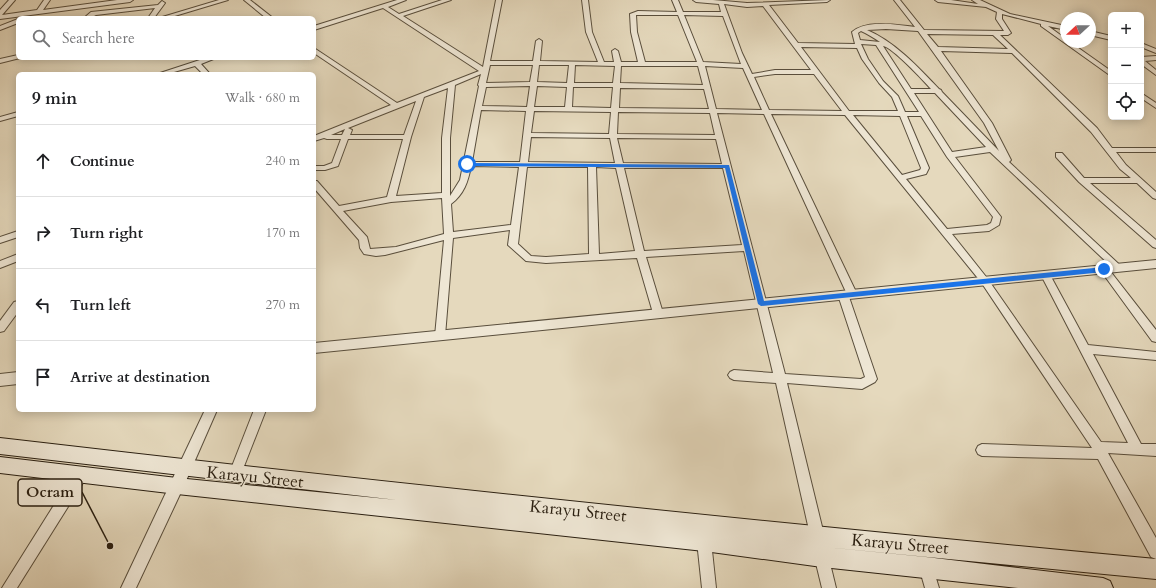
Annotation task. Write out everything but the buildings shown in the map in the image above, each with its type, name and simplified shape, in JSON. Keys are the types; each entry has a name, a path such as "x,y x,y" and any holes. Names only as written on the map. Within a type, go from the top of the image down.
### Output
{"main road":[{"name":"Karayu Street","path":"0,446 185,469 817,537 1156,570"},
{"name":"Karayu Street","path":"0,465 177,486 704,540 822,556 1103,588"}],"street":[{"path":"0,16 12,0"},
{"path":"39,12 47,0"},
{"path":"0,16 62,10 130,0"},
{"path":"152,16 164,0"},
{"path":"169,16 225,0"},
{"path":"247,0 267,16"},
{"path":"316,27 403,0"},
{"path":"399,16 448,0"},
{"path":"337,209 391,199 455,198 460,190 467,164 499,0"},
{"path":"585,0 589,32 602,64"},
{"path":"675,0 701,64 780,377 829,588"},
{"path":"696,0 721,3 765,4 827,0"},
{"path":"897,0 936,49 988,124 1012,168"},
{"path":"938,0 988,6"},
{"path":"975,0 1001,12 1060,27"},
{"path":"118,10 121,1"},
{"path":"721,3 745,66 848,294 871,379 862,384 734,374"},
{"path":"765,4 847,113 984,280 1100,450 1156,552"},
{"path":"89,16 91,14 118,10 160,6"},
{"path":"383,6 485,67"},
{"path":"55,16 62,10"},
{"path":"33,16 47,11"},
{"path":"900,178 917,175 923,172 924,168 895,96 881,82 865,59 858,44 855,32 860,29 884,27 921,30 1008,33 999,19 999,14 1001,12"},
{"path":"642,64 634,32 633,14 725,14"},
{"path":"0,34 2,27 16,22"},
{"path":"1040,23 1060,38"},
{"path":"860,29 870,33 887,44 939,91 992,149 1118,268"},
{"path":"995,33 1094,130 1123,167 1137,181 1156,196"},
{"path":"1096,35 1108,37"},
{"path":"540,41 533,84 513,245 529,259 546,260 641,256 747,248"},
{"path":"878,43 950,155 997,217 995,225 989,228 944,232"},
{"path":"795,45 887,44"},
{"path":"1144,46 1156,51"},
{"path":"1074,48 1108,72"},
{"path":"936,49 1013,51"},
{"path":"316,51 397,106"},
{"path":"615,51 618,64 613,136 641,256 658,313"},
{"path":"0,61 15,57"},
{"path":"1156,58 1142,59 1142,62 1156,72"},
{"path":"167,72 206,60"},
{"path":"196,63 205,72"},
{"path":"316,138 452,84 485,67 536,63 701,64 745,66"},
{"path":"568,109 572,64"},
{"path":"750,76 775,72 815,72"},
{"path":"440,336 449,236 446,199 446,138 452,84"},
{"path":"482,85 533,84 706,87"},
{"path":"910,91 939,91"},
{"path":"391,199 407,137 421,96"},
{"path":"1144,97 1156,106"},
{"path":"477,108 925,114"},
{"path":"0,119 16,115"},
{"path":"316,168 325,168 336,164 349,125"},
{"path":"527,135 719,137"},
{"path":"316,138 346,136 407,137"},
{"path":"950,155 992,149"},
{"path":"1111,150 1156,150"},
{"path":"1059,155 1082,180 1156,245"},
{"path":"467,164 727,166"},
{"path":"592,165 594,258"},
{"path":"1082,180 1137,181"},
{"path":"316,185 364,239 367,252 374,254 385,253 449,236 515,227"},
{"path":"0,240 16,235"},
{"path":"0,264 16,258"},
{"path":"316,348 1156,264"},
{"path":"1104,269 1156,338"},
{"path":"1046,276 1137,449"},
{"path":"0,328 16,308"},
{"path":"1085,349 1156,356"},
{"path":"0,380 16,378"},
{"path":"128,588 185,469 210,412"},
{"path":"235,474 259,412"},
{"path":"982,450 1156,450"},
{"path":"9,588 82,474"},
{"path":"704,540 709,588"},
{"path":"926,567 932,588"}],"place":[{"name":"Ocram","path":"110,546"}],"route":[{"path":"467,164 727,166 761,304 984,280 1046,276 1104,269"}]}
